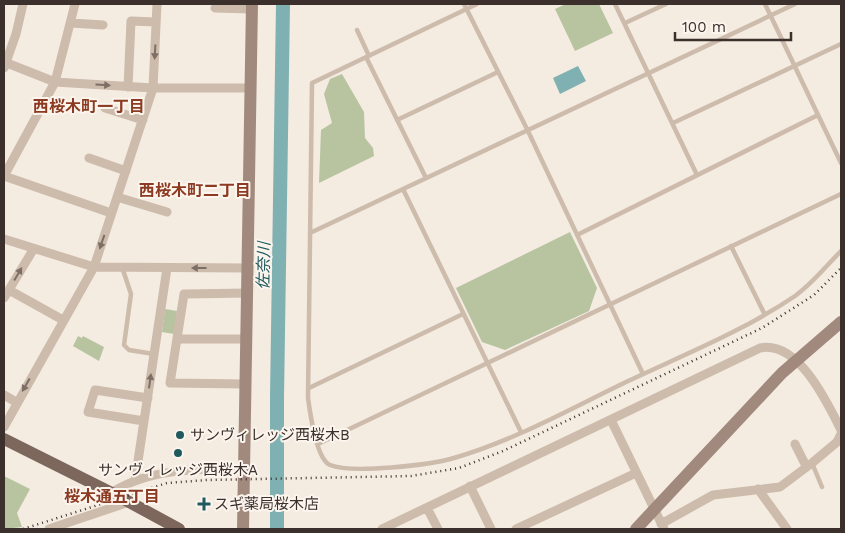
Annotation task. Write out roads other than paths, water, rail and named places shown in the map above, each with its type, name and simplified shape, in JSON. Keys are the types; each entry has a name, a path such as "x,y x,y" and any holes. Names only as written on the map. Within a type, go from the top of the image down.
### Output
{"main road":[{"path":"4,439 179,529"}],"street":[{"path":"23,4 16,34 5,66 55,82 153,88 251,88"},
{"path":"75,4 72,23 55,82 4,176 112,213"},
{"path":"4,426 94,267 153,88 157,4"},
{"path":"215,8 252,6 244,529"},
{"path":"128,87 132,20 156,22"},
{"path":"72,23 103,25"},
{"path":"105,108 143,120"},
{"path":"89,158 126,171"},
{"path":"117,197 167,212"},
{"path":"4,240 94,267 248,268"},
{"path":"33,250 6,294 63,320"},
{"path":"135,482 168,268"},
{"path":"246,384 170,383 184,294 247,293"},
{"path":"636,529 796,361 841,322"},
{"path":"177,339 247,339"},
{"path":"382,529 760,348 774,347 796,361 810,376 841,430"},
{"path":"144,421 88,412 95,390 148,398"},
{"path":"4,396 16,402"},
{"path":"611,420 663,527 713,495 780,487 836,442 841,434"},
{"path":"795,444 809,465"},
{"path":"112,493 135,482 185,471 245,470"},
{"path":"516,529 636,473"},
{"path":"470,486 491,529"},
{"path":"758,489 787,529"},
{"path":"49,529 129,502"},
{"path":"427,508 438,529"}],"lane":[{"path":"477,4 465,6 312,83 309,388 311,420 324,459 329,464 343,467 388,468 433,463 455,458 521,432 740,328 796,295 841,251"},
{"path":"616,4 697,175"},
{"path":"625,23 666,4"},
{"path":"764,4 841,163"},
{"path":"310,233 648,71 795,4"},
{"path":"465,6 527,129 643,374"},
{"path":"357,30 397,120 426,178"},
{"path":"674,123 841,44"},
{"path":"397,120 498,72"},
{"path":"577,235 818,115"},
{"path":"403,189 521,432"},
{"path":"318,444 841,194"},
{"path":"731,246 764,314"},
{"path":"122,267 131,294 124,345 129,350 154,354"},
{"path":"309,388 463,314"},
{"path":"809,465 822,487"}],"water":[{"path":"578,66 586,81 560,94 553,78"}],"waterway":[{"name":"佐奈川","path":"277,529 277,397 283,4"}],"railway":[{"path":"23,529 167,483 207,480 411,476 459,468 503,451 762,328 814,295 841,268"}],"place":[{"name":"サンヴィレッジ西桜木B","path":"180,435"},
{"name":"サンヴィレッジ西桜木A","path":"178,453"},
{"name":"スギ薬局桜木店","path":"204,504"}],"district":[{"name":"西桜木町一丁目","path":"89,106"},
{"name":"西桜木町二丁目","path":"195,190"},
{"name":"桜木通五丁目","path":"112,496"}]}
